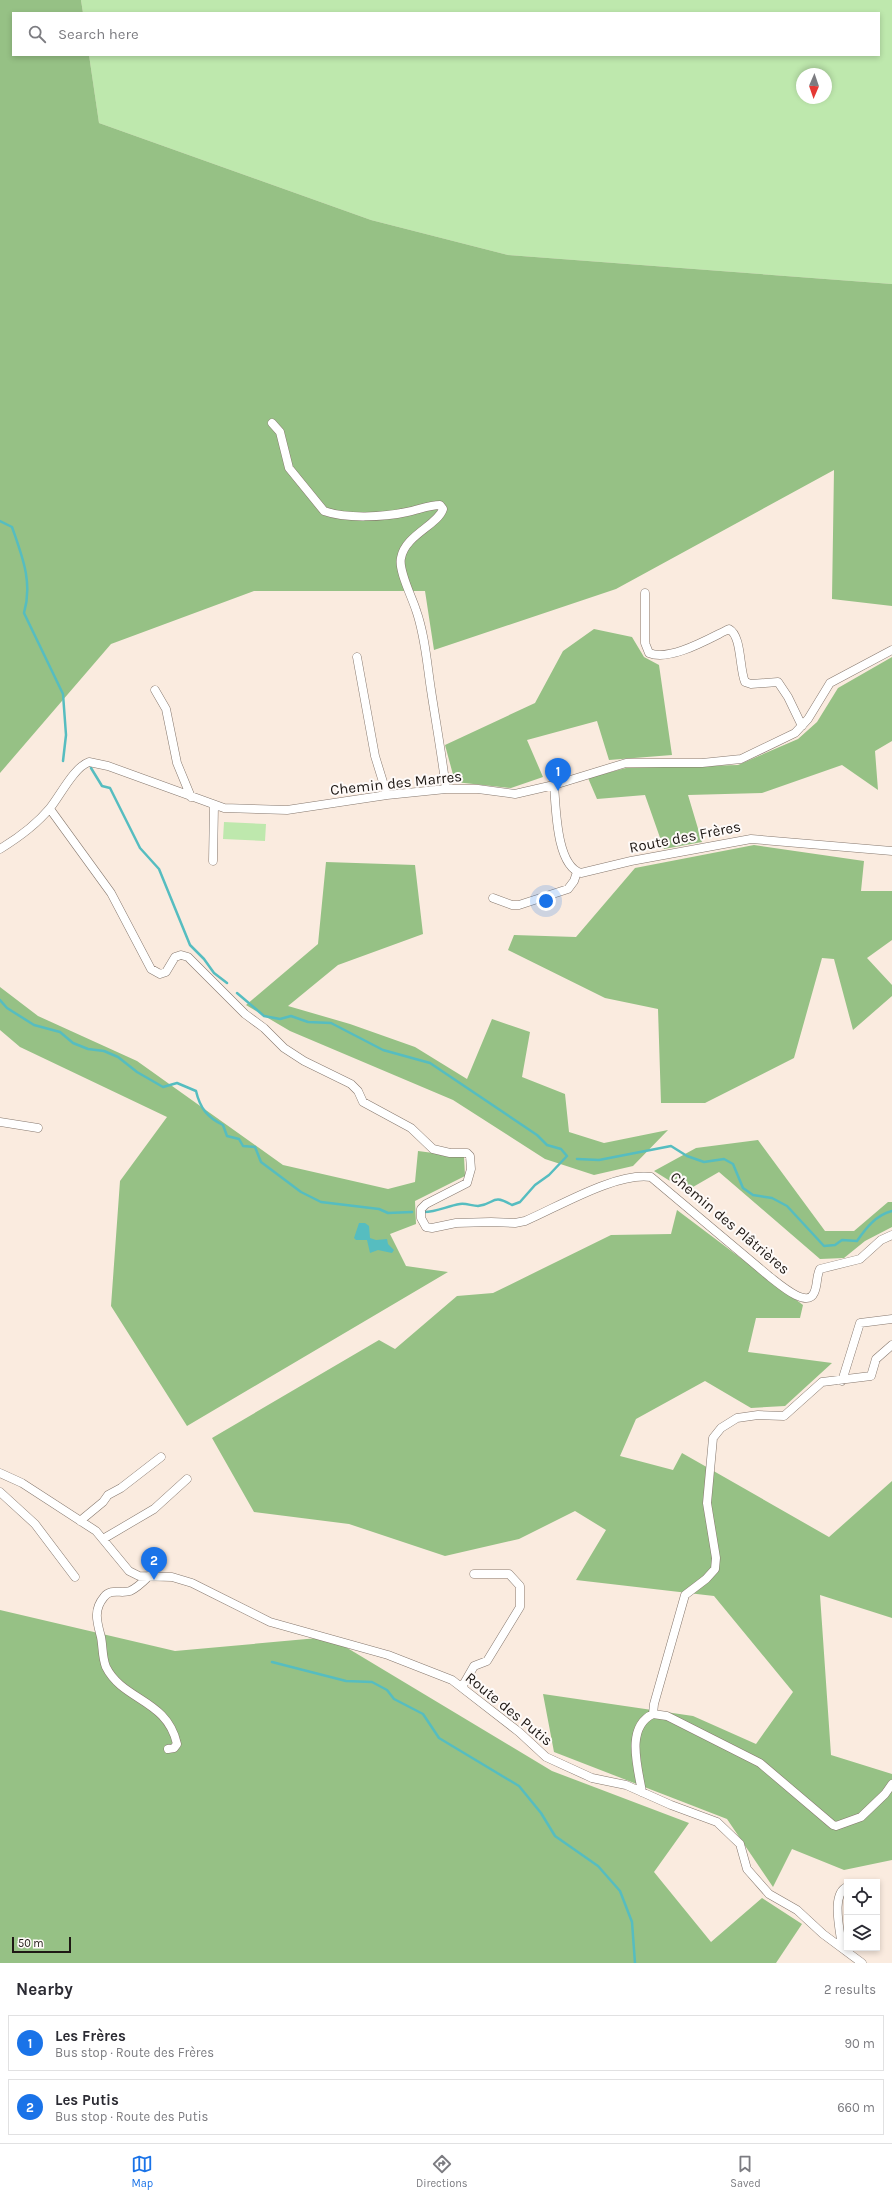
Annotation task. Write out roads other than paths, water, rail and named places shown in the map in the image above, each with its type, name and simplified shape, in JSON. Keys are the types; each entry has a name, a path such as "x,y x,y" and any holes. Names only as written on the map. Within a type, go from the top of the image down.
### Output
{"street":[{"path":"272,423 280,432 289,468 324,511 358,516 396,514 434,505 440,505 443,509 439,517 430,522 408,543 401,558 401,566 417,612 441,749 446,789"},
{"path":"645,594 645,643 649,653 655,656 671,654 692,647 729,629 737,636 740,666 745,682 751,684 778,682 788,697 802,726"},
{"name":"Chemin des Marres","path":"0,849 33,826 50,809 79,769 89,762 108,766 214,806 245,809 287,810 387,795 446,789 478,789 515,794 554,785 626,763 702,763 741,759 795,733 808,719 830,683 892,650"},
{"path":"357,657 375,756 387,795"},
{"path":"155,690 166,709 176,763 191,797"},
{"path":"493,898 519,906 568,889 574,880 577,872 565,859 556,818 554,785"},
{"path":"213,861 214,806"},
{"name":"Chemin des Plâtrières","path":"50,809 111,893 151,969 160,974 166,972 175,957 181,955 188,957 245,1014 294,1055 351,1084 358,1091 363,1102 411,1128 433,1149 450,1153 467,1153 470,1156 471,1169 467,1183 426,1204 421,1209 421,1218 426,1227 432,1228 471,1222 515,1223 525,1221 608,1183 636,1177 651,1177 770,1277 788,1291 804,1299 810,1297 814,1293 820,1269 860,1259 881,1240 892,1235"},
{"name":"Route des Frères","path":"577,872 581,873 662,855 751,839 892,851"},
{"path":"0,1122 38,1128"},
{"path":"842,1381 860,1324 892,1319"},
{"path":"653,1714 654,1704 685,1595 706,1579 716,1569 716,1558 707,1503 713,1438 721,1428 737,1418 758,1415 784,1416 822,1382 842,1381 870,1376 876,1359 892,1345"},
{"path":"80,1521 103,1502 108,1495 121,1488 161,1457"},
{"name":"Route des Putis","path":"0,1473 22,1483 96,1531 120,1563 130,1572 139,1576 172,1577 192,1583 270,1622 388,1655 452,1680 519,1732 546,1757 592,1778 626,1785 671,1805 717,1822 740,1844 747,1869 769,1894 797,1910 862,1963"},
{"path":"102,1539 154,1509 187,1479"},
{"path":"0,1492 35,1524 75,1577"},
{"path":"462,1687 474,1666 487,1661 520,1607 520,1586 509,1574 474,1574"},
{"path":"149,1576 132,1590 113,1592 105,1596 98,1606 96,1620 106,1667 113,1677 128,1691 158,1710 166,1720 175,1736 176,1744 174,1748 168,1748"},
{"path":"642,1792 635,1753 636,1737 641,1723 646,1717 653,1714 667,1716 760,1763 836,1826 861,1817 885,1794 892,1784"},
{"path":"842,1948 837,1902 838,1894 844,1888"}],"water":[{"path":"359,1223 365,1223 369,1226 370,1238 376,1240 387,1239 388,1244 394,1250 392,1253 378,1250 370,1253 367,1240 356,1240 354,1238"}],"waterway":[{"path":"0,521 12,527 23,559 27,580 24,613 63,694 66,735 63,761"},
{"path":"91,768 102,786 110,788 140,848 159,869 190,945 204,959 214,973 227,983"},
{"path":"237,993 264,1016 280,1019 291,1016 308,1022 331,1023 383,1050 430,1063 537,1135 547,1145 561,1149 567,1156 549,1175 535,1185 520,1202 512,1205 500,1200 494,1200 484,1205 478,1206 460,1204 424,1212"},
{"path":"0,1000 7,1008 34,1025 60,1032 73,1043 88,1049 104,1051 118,1057 137,1072 163,1087 177,1083 196,1091 202,1107 208,1115 223,1125 227,1136 239,1139 243,1146 255,1147 261,1162 301,1192 321,1202 379,1209 388,1213 412,1212"},
{"path":"577,1159 599,1160 671,1146 687,1156 704,1162 724,1159 733,1164 743,1188 753,1195 772,1198 787,1206 824,1246 835,1245 842,1240 857,1241 876,1219 892,1211"},
{"path":"272,1662 346,1681 372,1682 387,1690 394,1699 423,1714 439,1738 519,1786 541,1813 555,1836 598,1866 620,1891 632,1922 635,1963"}],"place":[{"name":"Les Frères","path":"558,791"},
{"name":"Les Putis","path":"154,1580"}]}
